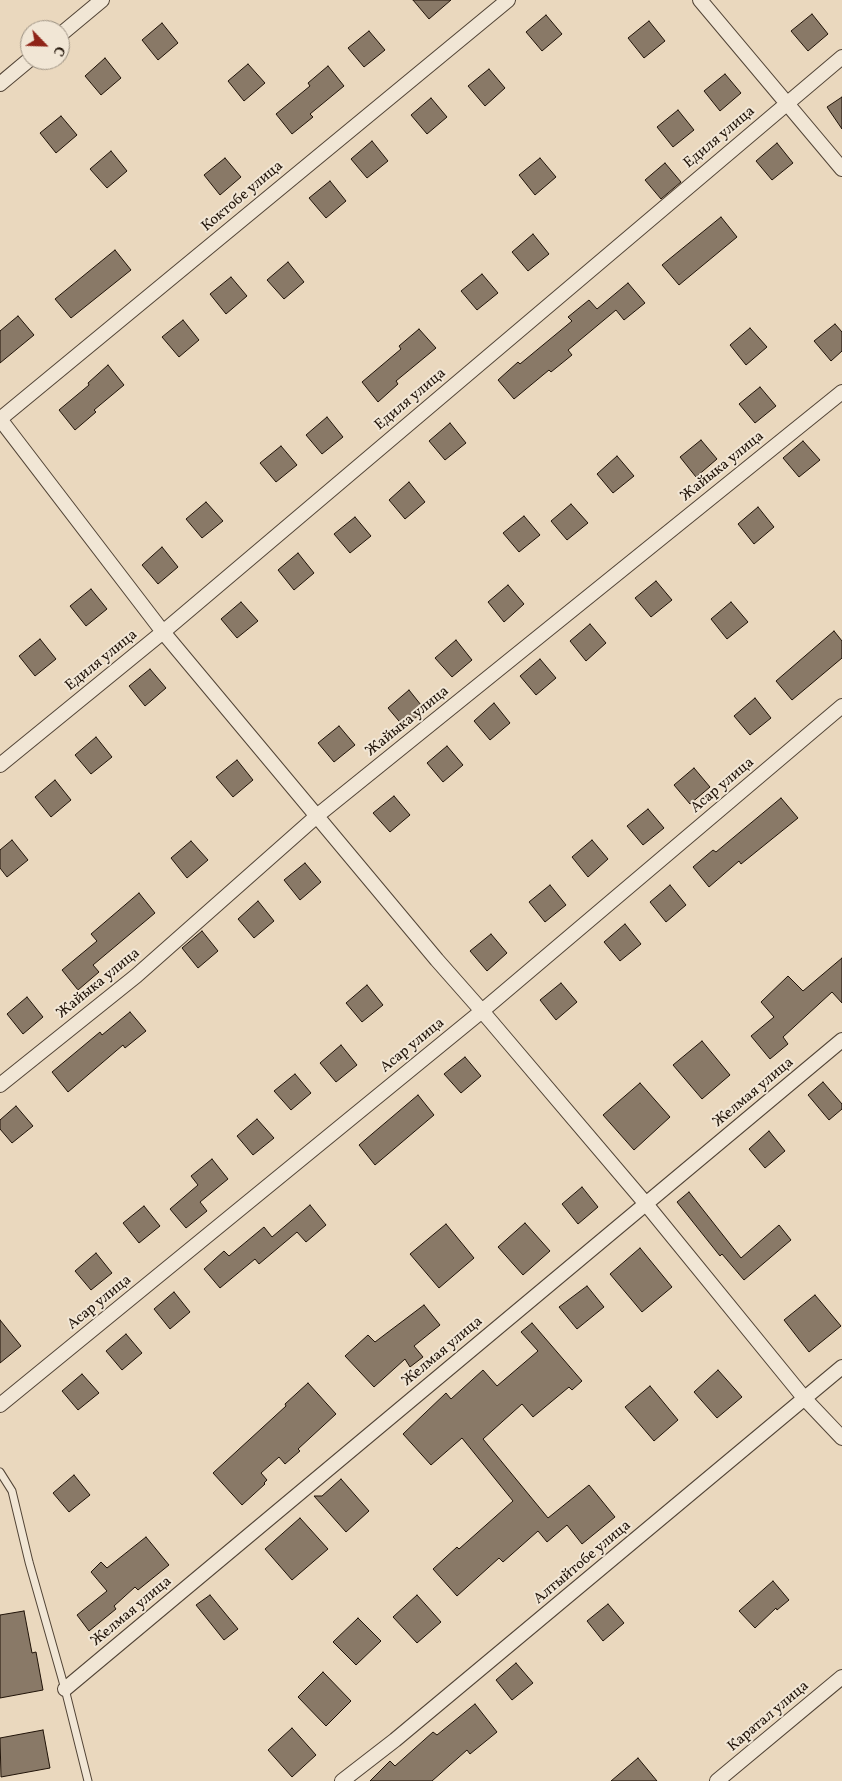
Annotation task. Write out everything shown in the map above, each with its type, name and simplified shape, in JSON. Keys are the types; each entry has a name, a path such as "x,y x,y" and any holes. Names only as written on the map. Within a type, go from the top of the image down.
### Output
{"street":[{"path":"70,27 102,0"},
{"name":"Коктобе улица","path":"0,419 508,0"},
{"path":"700,0 842,169"},
{"name":"Едиля улица","path":"0,765 163,632 787,102 842,58"},
{"path":"0,84 20,67"},
{"name":"Жайыка улица","path":"0,1085 136,976 318,815 842,392"},
{"path":"0,419 163,632 318,815 437,960 482,1010 646,1204 805,1399 842,1438"},
{"name":"Асар улица","path":"0,1405 482,1010 842,706"},
{"name":"Желмая улица","path":"66,1689 842,1040"},
{"name":"Алтыйтобе улица","path":"342,1781 395,1740 842,1367"},
{"name":"Каратал улица","path":"717,1781 842,1677"}],"lane":[{"path":"0,1472 12,1491 29,1562 66,1689 88,1781"}],"building":[{"path":"413,0 451,0 429,19"},
{"path":"812,14 828,34 808,51 791,31"},
{"path":"546,15 562,34 542,51 526,32"},
{"path":"649,21 665,41 644,58 628,38"},
{"path":"162,23 178,43 158,60 142,40"},
{"path":"369,31 385,50 364,67 348,48"},
{"path":"105,58 121,78 101,95 85,76"},
{"path":"248,64 265,83 244,101 228,81"},
{"path":"328,66 344,86 310,114 313,117 292,134 276,114 310,86 308,83"},
{"path":"489,69 505,88 485,106 468,86"},
{"path":"725,74 741,93 720,111 704,91"},
{"path":"842,97 842,129 827,107"},
{"path":"431,98 447,117 427,134 411,115"},
{"path":"678,110 694,130 673,147 657,127"},
{"path":"61,116 77,135 56,153 40,133"},
{"path":"372,141 388,161 367,178 351,159"},
{"path":"777,143 793,163 772,180 756,161"},
{"path":"111,151 127,171 107,188 90,169"},
{"path":"225,158 241,177 220,195 204,175"},
{"path":"540,158 556,177 535,195 519,175"},
{"path":"665,163 681,182 661,199 645,180"},
{"path":"330,181 346,201 326,218 309,198"},
{"path":"721,217 737,237 679,285 662,265"},
{"path":"533,234 549,254 528,271 512,252"},
{"path":"115,250 131,270 71,318 55,299"},
{"path":"288,262 304,282 284,299 267,280"},
{"path":"482,274 498,293 477,310 461,291"},
{"path":"231,277 247,296 226,314 210,294"},
{"path":"628,283 645,303 624,320 616,310 568,350 572,355 551,372 549,370 514,399 498,380 518,362 520,364 572,321 568,317 589,300 597,309"},
{"path":"18,316 34,335 0,363 0,331"},
{"path":"183,320 199,340 179,357 162,337"},
{"path":"835,324 842,332 842,351 831,361 814,341"},
{"path":"750,328 767,347 746,365 730,345"},
{"path":"419,329 436,348 396,381 398,384 378,402 362,382 401,349 399,346"},
{"path":"108,365 124,385 94,410 96,412 75,430 59,410 89,385 88,383"},
{"path":"760,387 776,406 755,423 739,404"},
{"path":"327,417 343,437 322,454 306,435"},
{"path":"450,423 466,443 445,460 429,441"},
{"path":"701,440 717,459 696,477 680,457"},
{"path":"803,441 820,460 799,477 783,458"},
{"path":"281,446 297,465 276,482 260,463"},
{"path":"617,456 634,476 613,493 597,474"},
{"path":"409,482 425,502 405,519 389,500"},
{"path":"206,502 223,521 202,538 186,519"},
{"path":"571,504 588,523 567,540 551,521"},
{"path":"758,507 774,527 754,544 738,524"},
{"path":"524,516 540,535 519,552 503,533"},
{"path":"355,517 371,536 350,553 334,534"},
{"path":"162,547 178,567 158,584 142,565"},
{"path":"298,553 314,573 294,590 278,570"},
{"path":"656,581 672,600 651,617 635,598"},
{"path":"508,585 524,604 504,622 488,602"},
{"path":"91,589 107,609 86,626 70,606"},
{"path":"241,602 258,621 237,638 221,619"},
{"path":"731,602 748,622 727,639 711,619"},
{"path":"590,624 606,643 586,661 570,641"},
{"path":"834,631 842,641 842,658 792,700 776,681"},
{"path":"40,639 56,659 35,676 19,656"},
{"path":"456,640 472,660 452,677 435,658"},
{"path":"540,659 556,678 536,695 520,676"},
{"path":"150,669 166,688 145,706 129,686"},
{"path":"409,690 425,710 404,727 388,708"},
{"path":"755,698 771,718 750,735 734,716"},
{"path":"494,703 510,723 490,740 474,721"},
{"path":"339,726 355,745 334,762 318,743"},
{"path":"96,737 112,757 91,774 75,755"},
{"path":"447,746 463,765 443,782 427,763"},
{"path":"237,760 253,780 233,797 216,777"},
{"path":"694,768 710,787 690,804 674,785"},
{"path":"55,780 71,800 51,817 35,797"},
{"path":"394,796 410,815 390,832 373,813"},
{"path":"781,798 798,818 741,864 739,861 709,887 693,867 713,850 716,852"},
{"path":"648,809 664,828 643,845 627,826"},
{"path":"12,840 28,860 7,877 0,868 0,850"},
{"path":"592,840 608,859 588,877 572,857"},
{"path":"191,841 208,860 187,878 171,858"},
{"path":"305,863 321,882 300,900 284,880"},
{"path":"550,885 566,905 545,922 529,902"},
{"path":"670,885 686,905 666,922 650,902"},
{"path":"139,893 155,913 93,965 99,972 78,990 62,970 97,941 91,934"},
{"path":"258,901 274,921 254,938 238,919"},
{"path":"625,924 641,944 620,961 604,942"},
{"path":"202,931 218,951 198,968 182,948"},
{"path":"491,934 507,953 487,971 470,951"},
{"path":"842,958 842,1003 832,992 783,1037 788,1044 770,1059 751,1036 774,1017 761,1002 788,976 803,991"},
{"path":"561,983 577,1002 556,1020 540,1000"},
{"path":"367,985 383,1005 362,1022 346,1003"},
{"path":"27,997 43,1017 23,1034 7,1014"},
{"path":"130,1012 146,1031 125,1048 123,1045 68,1092 52,1072 100,1032 102,1035"},
{"path":"702,1041 730,1075 702,1099 673,1065"},
{"path":"341,1045 357,1065 336,1082 320,1063"},
{"path":"465,1057 481,1076 461,1093 444,1074"},
{"path":"295,1074 311,1093 291,1110 274,1091"},
{"path":"823,1082 842,1104 842,1109 829,1120 808,1095"},
{"path":"640,1083 670,1117 634,1150 603,1115"},
{"path":"418,1095 434,1115 375,1165 359,1145"},
{"path":"16,1106 33,1126 12,1143 0,1129 0,1120"},
{"path":"257,1119 274,1138 253,1155 237,1136"},
{"path":"769,1131 785,1151 765,1168 749,1149"},
{"path":"212,1159 228,1179 200,1202 207,1211 186,1228 170,1209 198,1185 191,1176"},
{"path":"582,1187 598,1207 578,1224 562,1204"},
{"path":"689,1192 741,1258 779,1225 791,1240 744,1280 722,1254 720,1256 677,1202"},
{"path":"310,1205 326,1225 306,1242 297,1232 259,1264 255,1259 220,1288 204,1269 224,1251 229,1256 264,1227 272,1237"},
{"path":"144,1206 160,1226 139,1243 123,1223"},
{"path":"525,1223 550,1251 523,1275 498,1247"},
{"path":"446,1224 474,1258 439,1288 410,1254"},
{"path":"640,1248 672,1287 642,1312 610,1274"},
{"path":"96,1253 112,1273 91,1290 75,1271"},
{"path":"587,1286 604,1307 577,1329 559,1307"},
{"path":"174,1292 190,1312 170,1329 154,1309"},
{"path":"815,1295 841,1326 809,1352 784,1320"},
{"path":"424,1305 440,1325 414,1346 423,1357 410,1367 405,1359 374,1387 345,1356 368,1335 375,1342"},
{"path":"0,1320 21,1346 0,1363"},
{"path":"532,1323 582,1381 572,1390 569,1387 533,1417 522,1404 483,1439 548,1518 589,1485 615,1517 582,1544 567,1525 547,1542 538,1531 503,1562 499,1558 457,1596 433,1569 457,1547 459,1549 513,1501 462,1438 431,1465 403,1434 446,1393 451,1399 483,1370 497,1386 538,1351 521,1332"},
{"path":"126,1334 142,1353 122,1370 106,1351"},
{"path":"718,1370 742,1397 717,1418 694,1392"},
{"path":"82,1374 99,1393 78,1410 62,1391"},
{"path":"308,1383 336,1414 298,1449 300,1451 285,1464 279,1457 261,1473 267,1480 265,1484 242,1505 213,1473 286,1406 285,1404"},
{"path":"650,1386 678,1420 654,1441 625,1407"},
{"path":"74,1475 90,1495 69,1512 53,1493"},
{"path":"341,1479 369,1511 346,1532 314,1496 322,1496"},
{"path":"300,1518 328,1549 292,1580 265,1549"},
{"path":"146,1537 169,1565 138,1590 135,1587 114,1606 116,1609 89,1631 77,1615 107,1591 91,1572 101,1562 107,1568"},
{"path":"773,1581 789,1600 777,1610 776,1608 755,1628 739,1611"},
{"path":"210,1595 238,1629 224,1640 196,1605"},
{"path":"417,1595 441,1622 417,1643 393,1617"},
{"path":"608,1604 624,1623 603,1641 587,1621"},
{"path":"24,1611 32,1653 36,1652 43,1690 0,1698 0,1615"},
{"path":"358,1618 381,1641 356,1665 333,1642"},
{"path":"516,1663 533,1683 512,1700 496,1680"},
{"path":"323,1672 351,1701 326,1726 298,1697"},
{"path":"475,1704 497,1732 470,1754 467,1750 432,1781 370,1781 390,1761 395,1766 433,1732 437,1735"},
{"path":"292,1728 316,1755 292,1777 268,1750"},
{"path":"43,1730 50,1768 1,1777 0,1738"},
{"path":"638,1758 657,1781 611,1781"}]}
